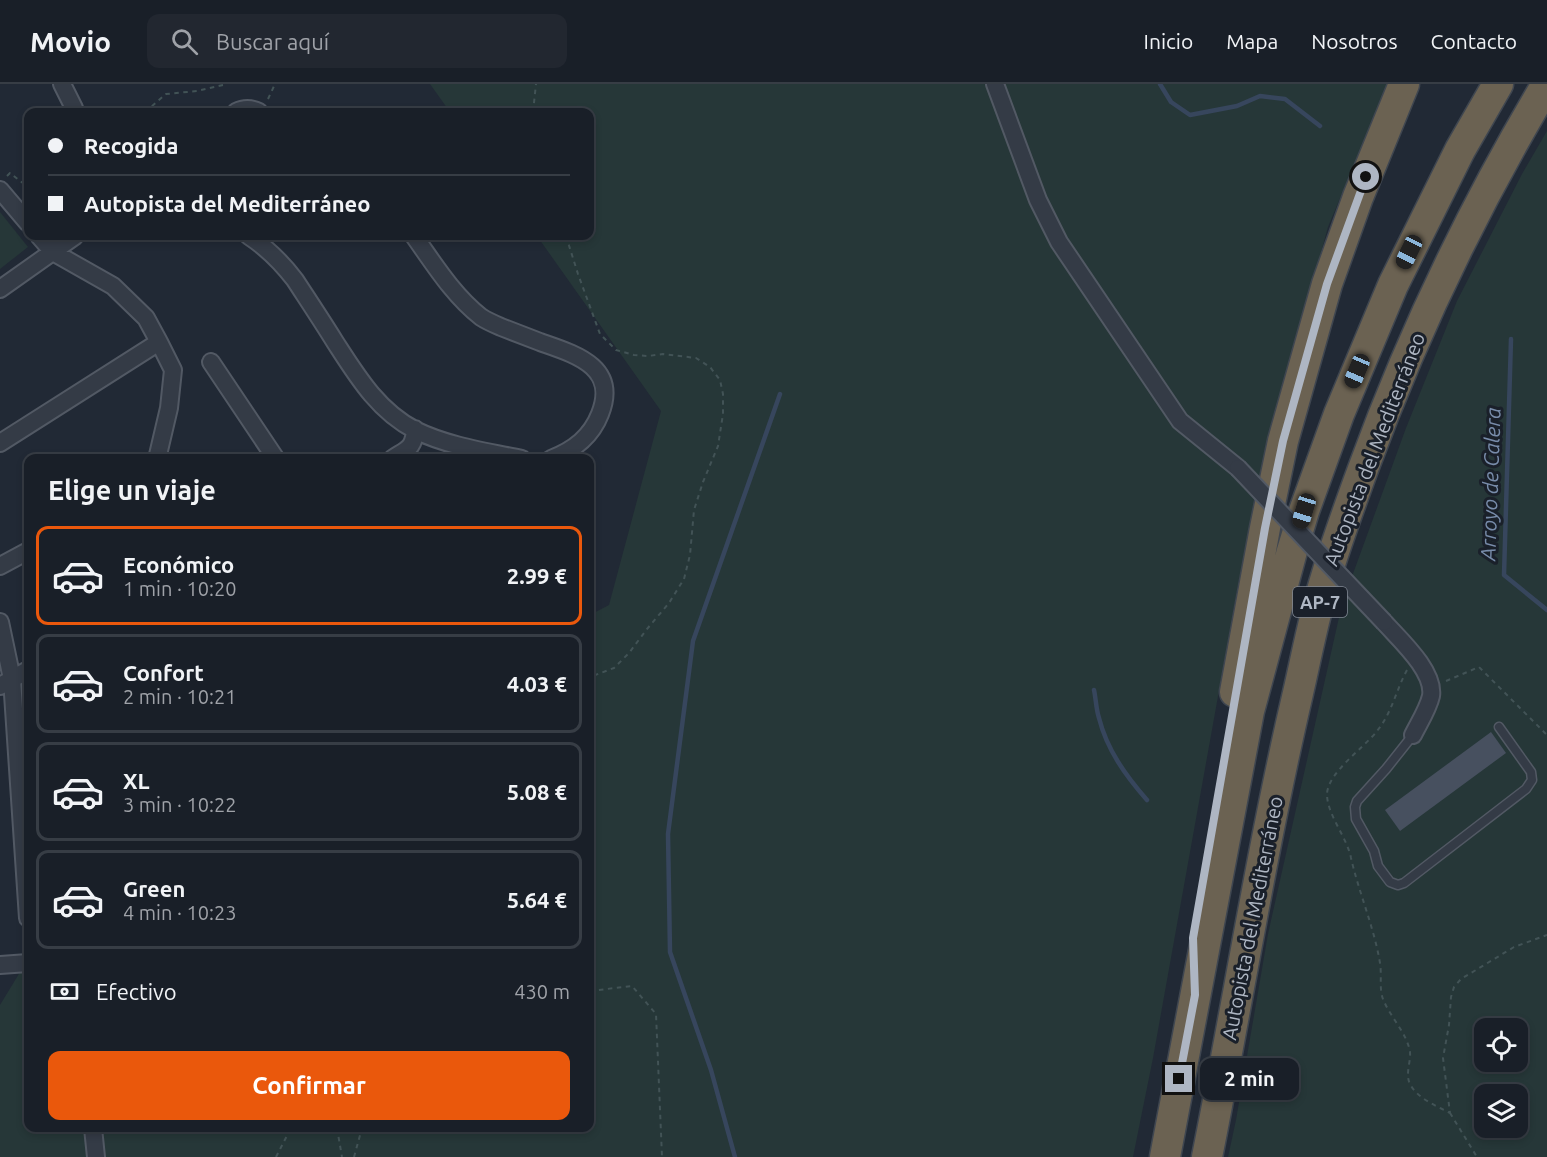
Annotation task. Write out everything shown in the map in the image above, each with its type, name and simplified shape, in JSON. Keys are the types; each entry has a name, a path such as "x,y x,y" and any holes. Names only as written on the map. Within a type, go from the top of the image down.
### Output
{"highway":[{"path":"1195,995 1193,938 1265,528 1283,441 1327,284 1362,187 1404,84"},
{"name":"Autopista del Mediterráneo","path":"1165,1157 1249,711 1304,511 1339,414 1393,285 1460,150 1498,84"},
{"name":"Autopista del Mediterráneo","path":"1206,1157 1258,878 1324,580 1386,405 1437,288 1501,164 1547,84"}],"street":[{"path":"62,84 74,108"},
{"path":"995,84 1038,200 1059,242 1180,421 1238,468 1384,622 1425,670 1430,679 1430,698 1413,735"},
{"path":"3,184 24,217"},
{"path":"42,240 53,252 113,286 146,318 159,342 173,370 169,408 158,454"},
{"path":"0,288 70,240"},
{"path":"254,240 284,265 359,380 388,411 415,429 486,454"},
{"path":"417,240 458,297 483,319 574,354 585,360 600,376 605,396 604,405 594,428 573,449 562,454"},
{"path":"0,443 159,342"},
{"path":"211,363 273,454"},
{"path":"399,454 413,444 415,429"},
{"path":"0,566 24,553"},
{"path":"0,622 6,682 22,742 24,801"},
{"path":"6,682 24,672"},
{"path":"0,966 24,963"},
{"path":"93,1132 96,1157"}],"lane":[{"path":"1413,735 1357,801 1355,807 1356,819 1374,850 1378,866 1390,882 1398,885 1404,883 1527,789 1532,780 1531,772 1499,728"}],"path":[{"path":"150,108 166,94 197,91 227,84"},
{"path":"533,108 536,84"},
{"path":"3,184 10,173 24,184"},
{"path":"567,240 600,334 616,350 634,356 663,354 696,358 710,367 720,380 723,394 723,414 718,446 693,510 690,555 684,579 669,603 629,653 614,668 594,675"},
{"path":"1414,657 1400,682 1392,707 1378,730 1339,771 1329,785 1327,794 1329,808 1349,846 1356,880 1374,935 1380,964 1382,998 1405,1038 1410,1052 1409,1082 1425,1100 1450,1113"},
{"path":"1431,688 1479,667 1547,735"},
{"path":"1477,1157 1450,1113 1443,1058 1449,1025 1450,997 1454,987 1461,979 1514,947 1547,935"},
{"path":"594,991 632,986 656,1014 662,1157"},
{"path":"276,1157 289,1132"},
{"path":"338,1132 342,1157"},
{"path":"354,1157 361,1132"}],"shaded area":[{"path":"430,84 1388,84 1328,227 1273,428 1238,585 1133,1157 0,1157 0,1005 24,966 24,1132 594,1132 594,613 609,605 661,411 540,240 594,240 594,108 447,108"},
{"path":"1547,131 1547,1157 1228,1157 1268,934 1342,604 1406,428 1457,301 1522,174"},
{"path":"0,212 28,247 0,269"}],"building":[{"path":"1491,732 1506,753 1400,831 1385,810"}],"waterway":[{"name":"Arroyo de Calera","path":"1160,84 1171,102 1190,115 1237,106 1260,96 1285,99 1320,126"},
{"name":"Arroyo de Calera","path":"1511,339 1504,575 1547,610"},
{"path":"735,1157 711,1070 670,952 668,834 693,641 780,394"},
{"path":"1094,690 1102,730 1112,752 1147,800"}],"route":[{"path":"1179,1079 1195,995 1193,938 1234,697 1283,441 1327,284 1366,177"}]}
